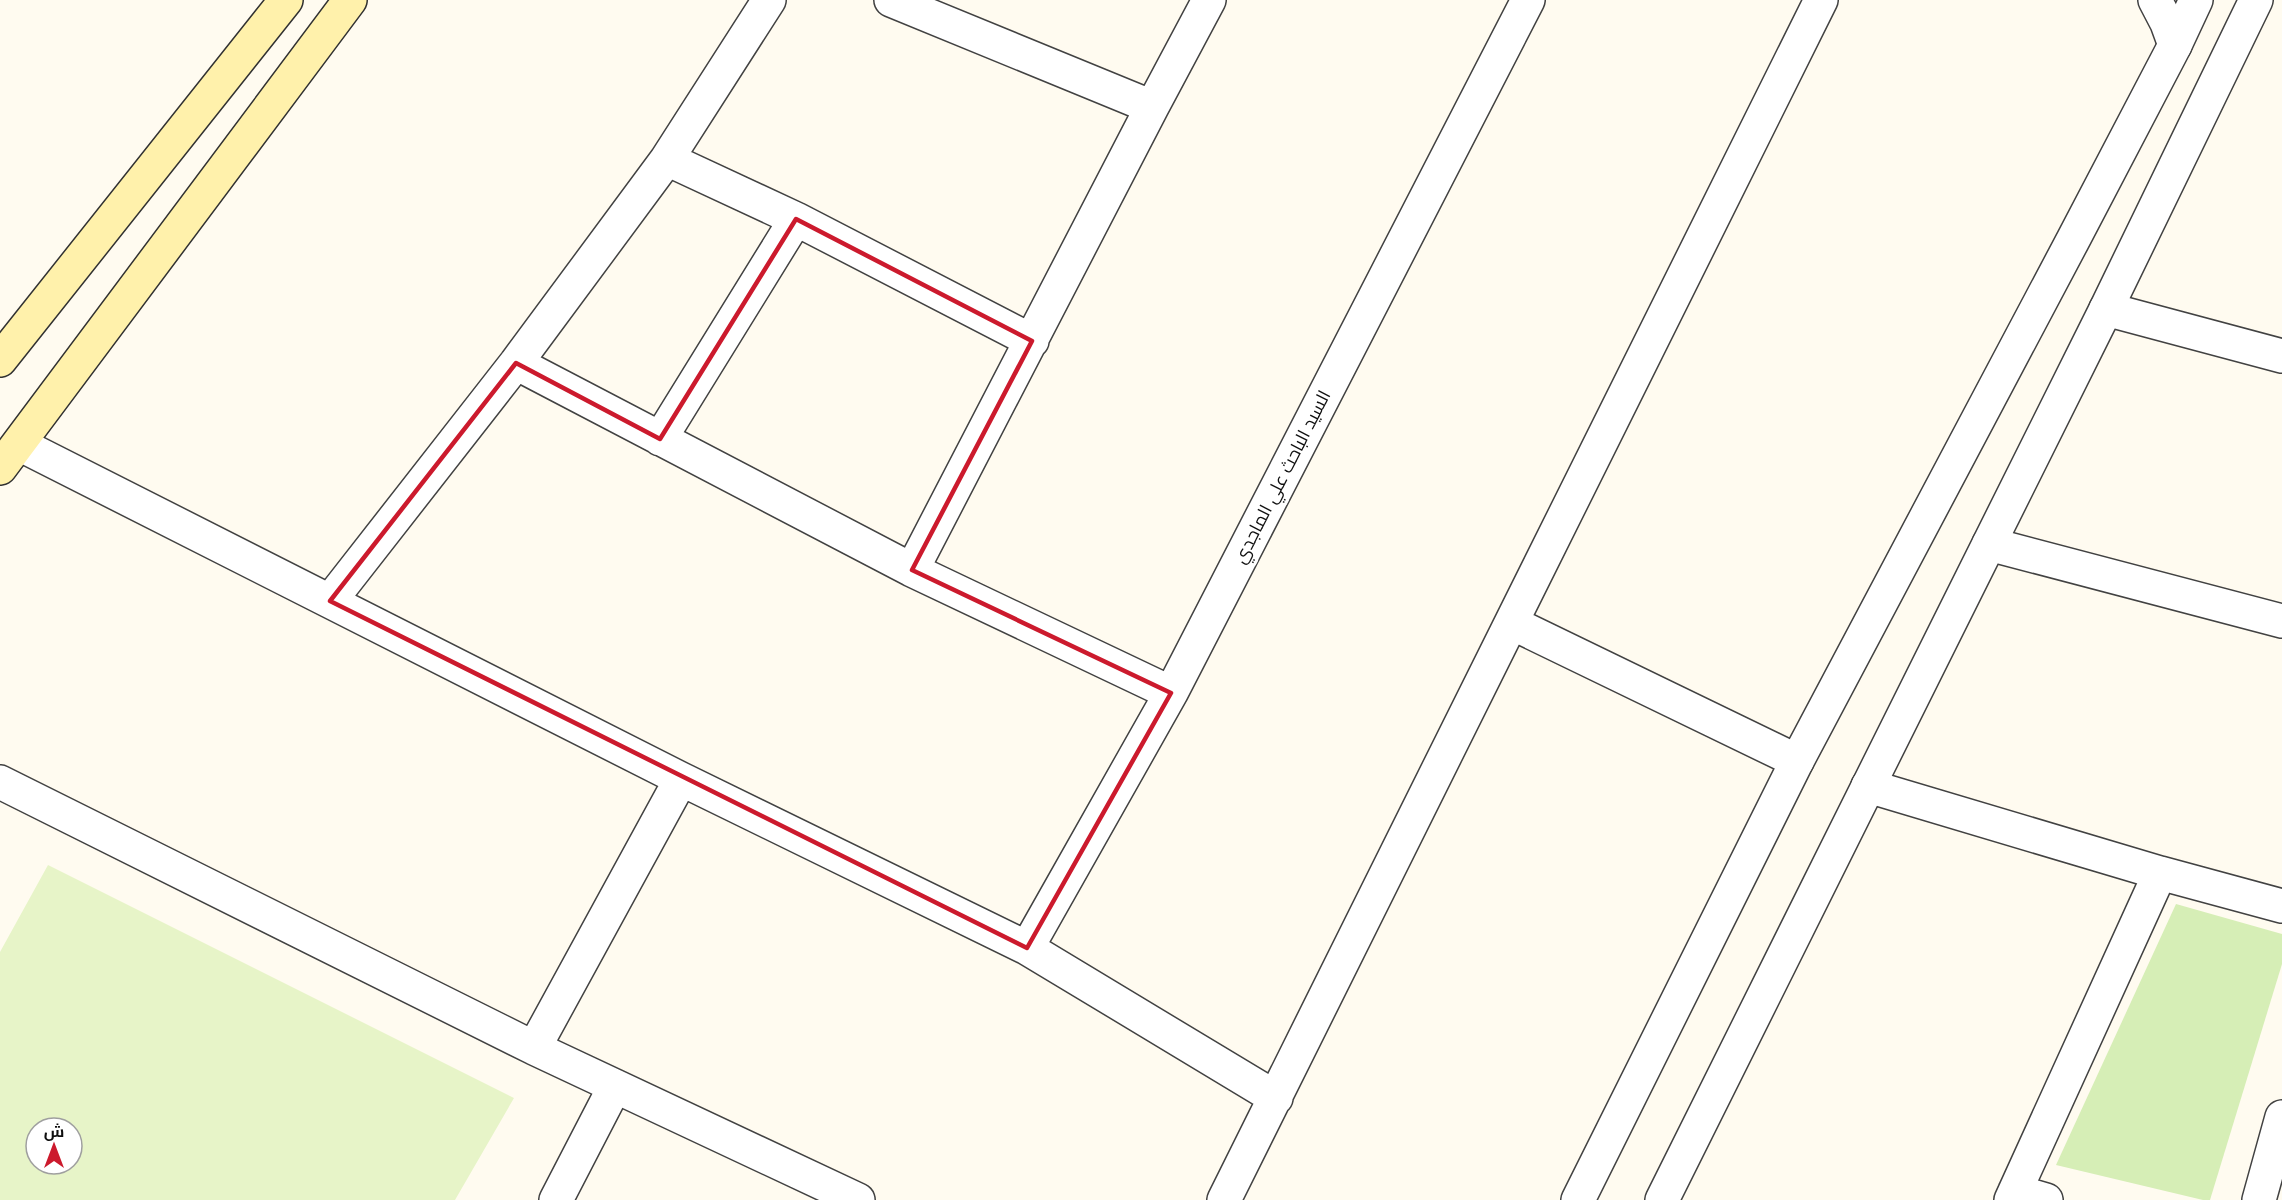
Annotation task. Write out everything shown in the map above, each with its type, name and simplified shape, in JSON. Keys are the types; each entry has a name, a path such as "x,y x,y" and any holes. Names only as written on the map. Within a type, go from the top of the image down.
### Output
{"main road":[{"path":"0,360 286,0"},
{"path":"9,456 350,0"}],"street":[{"path":"330,601 516,363 667,159 769,0"},
{"path":"891,0 1152,107"},
{"path":"912,570 1209,0"},
{"name":"السيد الباحث علي الماجدي","path":"1027,948 1171,693 1528,0"},
{"path":"1224,1200 1821,0"},
{"path":"2155,0 2175,45"},
{"path":"1578,1200 1797,761 2175,45 2196,0"},
{"path":"1662,1200 2106,309 2256,0"},
{"path":"667,159 796,219 1032,341"},
{"path":"660,439 796,219"},
{"path":"2106,309 2282,356"},
{"path":"516,363 912,570 1171,693"},
{"path":"9,456 330,601 681,779 1027,948 1276,1098"},
{"path":"1989,544 2282,621"},
{"path":"1512,623 1797,761"},
{"path":"534,1048 681,779"},
{"path":"0,783 534,1048 858,1200"},
{"path":"1868,786 2160,873 2282,906"},
{"path":"2046,1200 2013,1196 2160,873"},
{"path":"556,1200 615,1086"},
{"path":"2259,1200 2282,1118"}],"highlighted area":[{"path":"796,219 1032,341 912,570 1171,693 1027,948 330,601 516,363 660,439"}],"green space":[{"path":"48,865 514,1098 455,1200 0,1200 0,952"},
{"path":"2176,904 2282,934 2282,964 2210,1200 2056,1165"}]}
